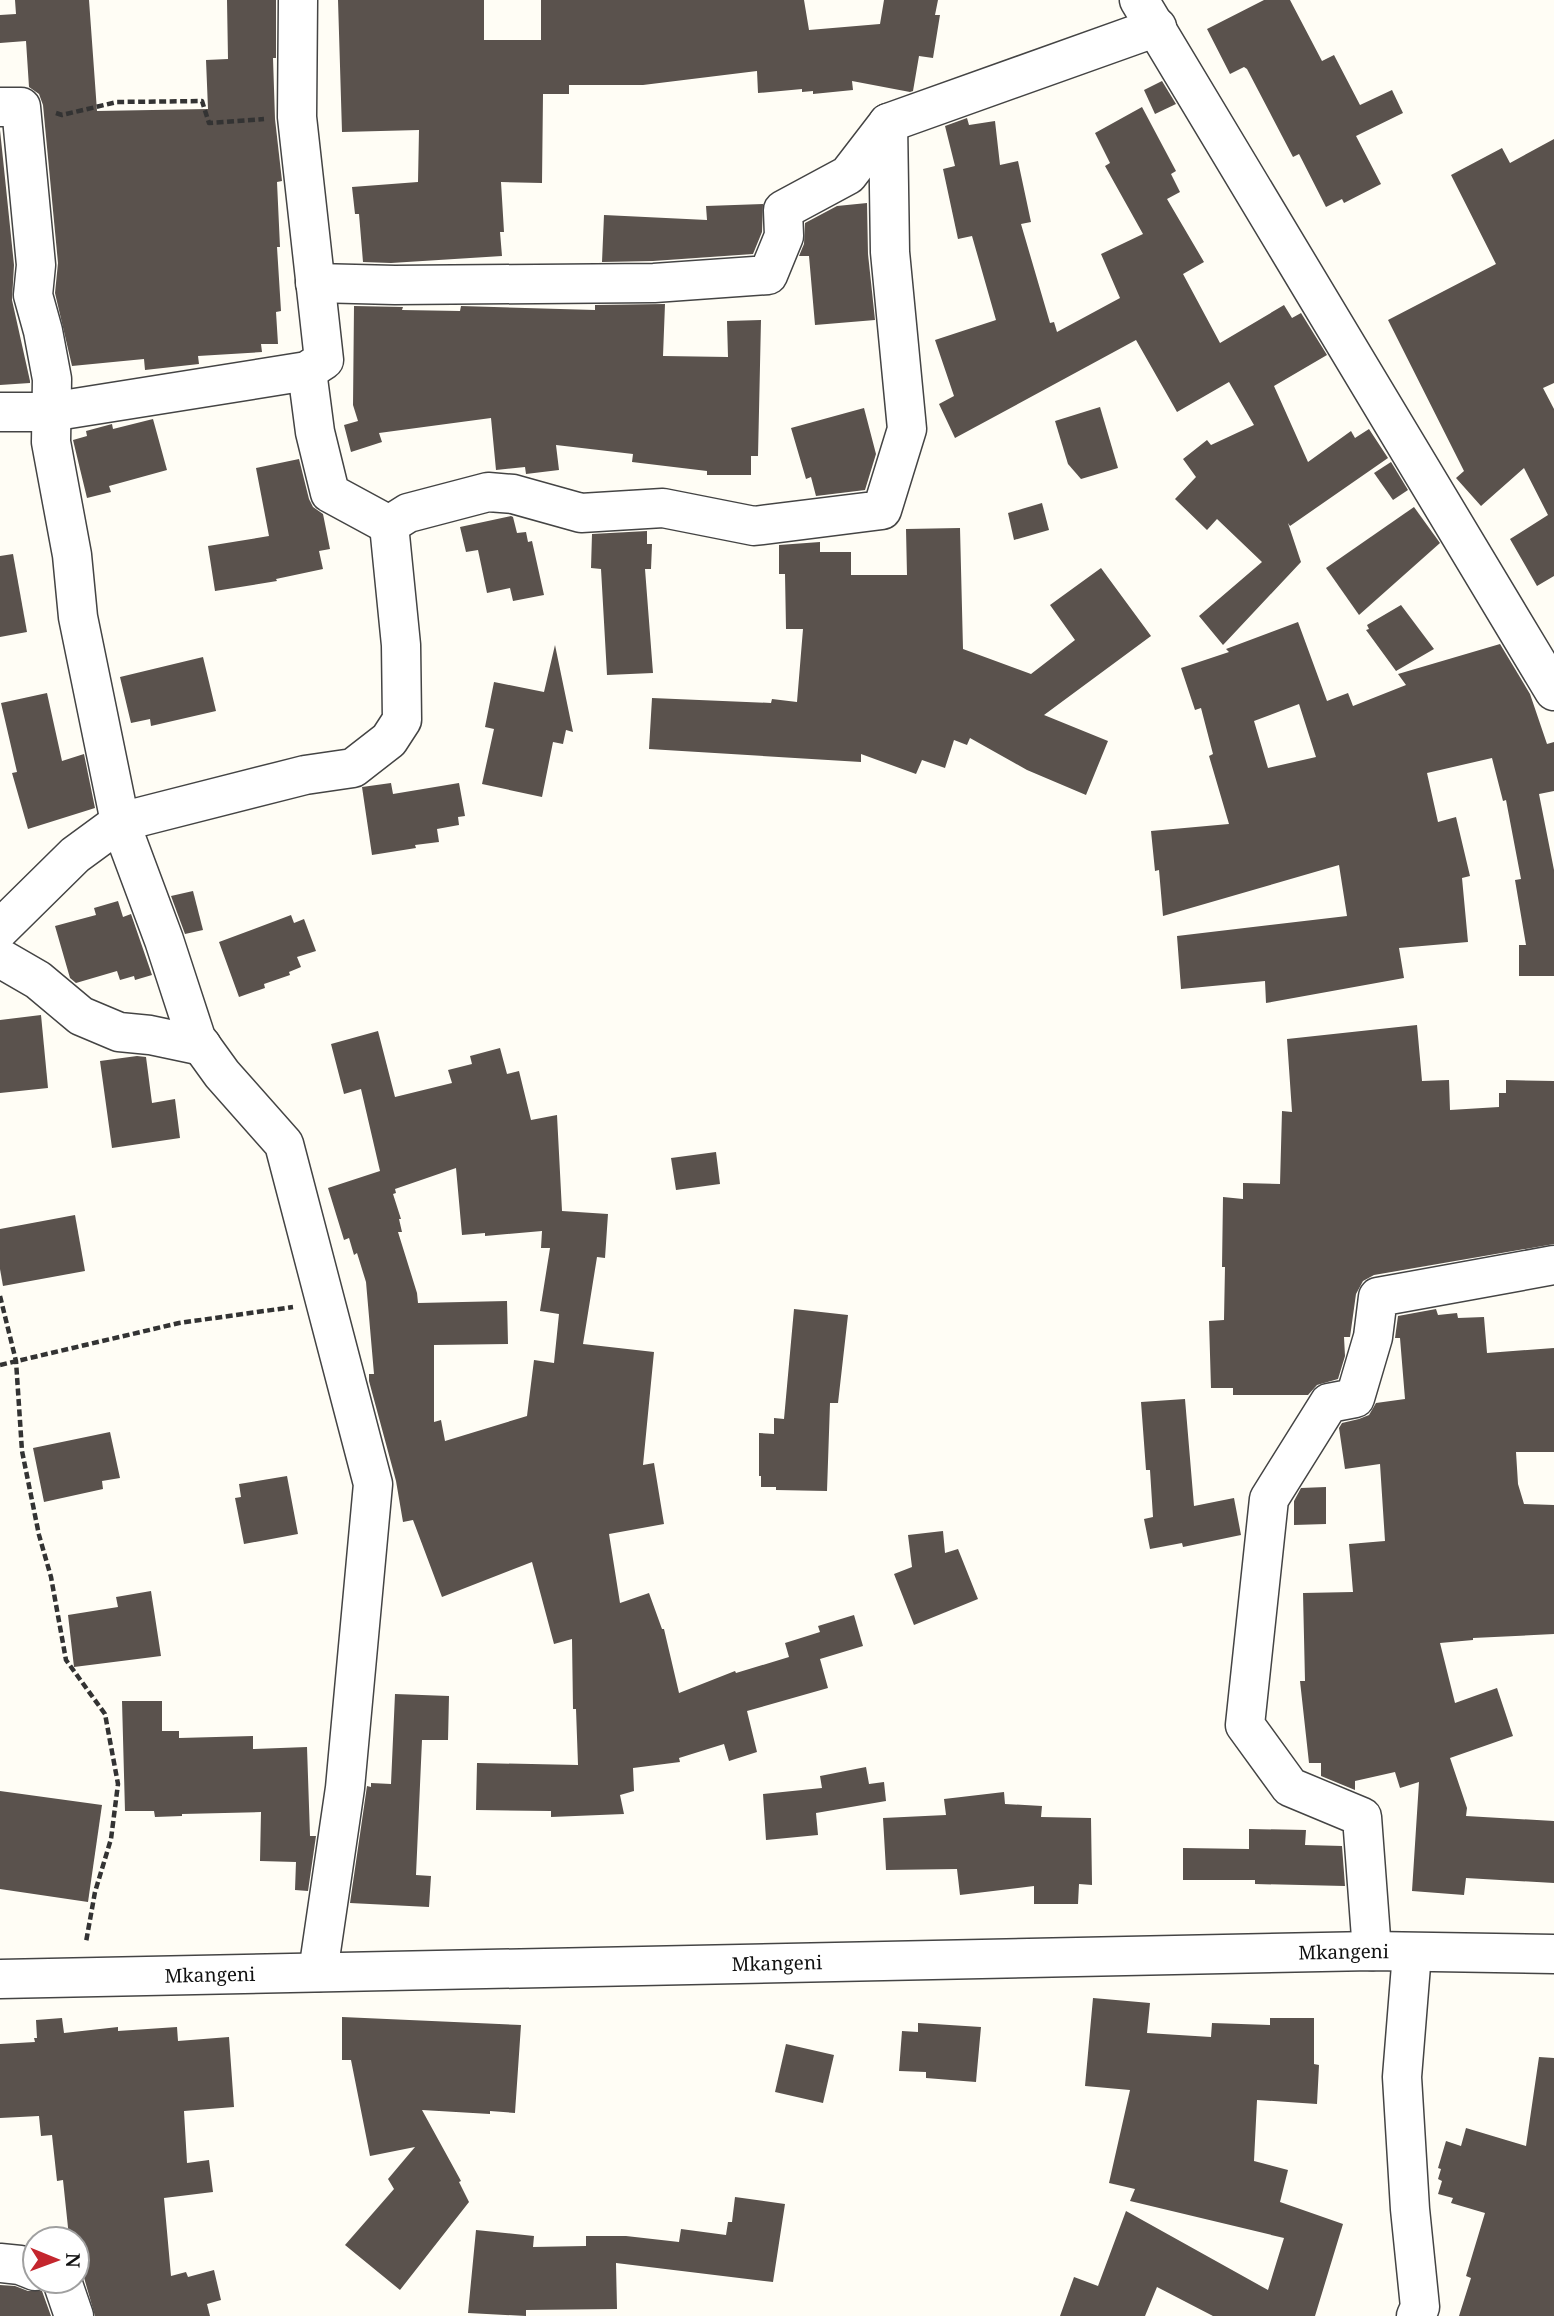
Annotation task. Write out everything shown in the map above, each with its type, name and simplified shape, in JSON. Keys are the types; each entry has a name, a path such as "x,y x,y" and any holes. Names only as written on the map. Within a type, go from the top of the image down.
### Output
{"street":[{"path":"0,412 50,412 307,371 324,360 297,117 298,0"},
{"path":"315,283 654,283 768,275 784,236 783,210 848,175 888,123 1148,13 1554,691"},
{"path":"10,107 36,265 33,295 52,379 51,442 72,555 78,617 120,822 164,940 196,1038 222,1074 285,1144 373,1483 345,1788 318,1972"},
{"path":"389,525 408,513 488,492 513,494 581,513 663,508 754,526 882,510 906,429 890,252 888,123"},
{"path":"307,371 315,432 330,493 389,525"},
{"path":"0,929 75,855 120,822 304,775 353,768 389,740 402,720 401,645 389,525"},
{"path":"0,958 38,980 81,1016 119,1032 150,1035 202,1046"},
{"path":"1372,1951 1362,1816 1290,1787 1245,1725 1269,1499 1329,1403 1354,1398 1373,1337 1378,1297 1554,1265"},
{"name":"Mkangeni","path":"0,1979 1372,1951 1554,1954"},
{"path":"1412,1953 1402,2077 1410,2209 1420,2307 1416,2316"},
{"path":"0,2263 21,2265"},
{"path":"67,2295 75,2316"}],"path":[{"path":"10,107 62,115 117,102 202,101 209,123 297,117"},
{"path":"0,1296 16,1361 22,1451 39,1535 51,1577 66,1660 105,1714 118,1784 111,1839 95,1892 79,1977"},
{"path":"0,1365 179,1323 325,1303"}],"building":[{"path":"15,0 89,0 97,111 208,109 206,60 228,59 227,0 276,0 276,58 273,58 275,119 282,181 277,182 281,311 276,312 278,344 261,344 262,352 198,356 199,364 145,370 144,359 72,366 55,293 58,263 43,105 39,94 29,87 26,41 0,43 0,15 16,14"},
{"path":"338,0 484,0 484,40 541,40 541,0 804,0 809,30 880,24 884,0 938,0 935,15 940,15 933,58 919,56 913,91 910,92 852,81 853,90 813,94 813,91 802,92 802,89 758,93 757,71 643,85 569,85 569,94 543,94 542,183 501,182 504,232 500,232 502,256 391,263 363,262 359,214 355,214 352,187 418,182 419,130 342,132"},
{"path":"1264,0 1290,0 1322,61 1334,55 1360,105 1392,90 1403,113 1356,136 1381,184 1344,203 1342,199 1326,207 1299,154 1293,157 1247,69 1244,67 1230,74 1207,29"},
{"path":"1162,81 1176,104 1155,114 1144,90"},
{"path":"1142,107 1176,171 1171,174 1180,192 1167,199 1204,262 1183,274 1220,343 1284,305 1292,318 1301,313 1327,355 1274,386 1308,462 1351,431 1355,438 1369,429 1388,458 1290,526 1288,523 1301,562 1223,645 1199,616 1262,562 1217,519 1207,530 1175,499 1196,477 1183,459 1207,440 1211,445 1254,425 1229,382 1177,412 1136,340 955,438 939,404 954,396 935,340 996,320 972,236 958,239 943,169 955,166 945,126 967,118 969,125 995,121 1000,165 1018,161 1031,222 1021,224 1050,323 1054,322 1057,332 1120,298 1101,254 1143,234 1105,166 1110,163 1095,133"},
{"path":"0,130 14,265 12,300 30,383 0,385"},
{"path":"1554,139 1554,383 1543,388 1554,409 1554,576 1537,586 1510,539 1548,515 1524,468 1481,506 1456,478 1464,471 1388,320 1496,264 1451,175 1502,148 1510,163"},
{"path":"867,203 868,254 875,320 815,325 809,256 799,256 804,244 805,223 837,206"},
{"path":"763,204 762,232 753,254 602,262 604,215 707,220 706,206"},
{"path":"665,304 663,356 728,357 727,321 761,320 758,456 751,456 751,475 707,475 707,471 632,462 633,454 556,445 559,470 526,474 525,467 496,470 491,418 379,433 382,442 351,452 344,425 358,421 353,405 354,306 460,311 461,306 595,310 595,305"},
{"path":"1100,407 1118,468 1081,479 1068,464 1055,421"},
{"path":"864,408 876,454 865,490 816,496 811,477 806,479 791,428"},
{"path":"153,419 167,470 109,486 111,492 87,498 73,440 87,436 86,431 112,424 113,429"},
{"path":"299,459 309,499 313,507 323,514 330,549 319,551 323,569 276,579 277,581 215,591 208,546 269,536 256,468"},
{"path":"1391,462 1408,490 1393,500 1374,473"},
{"path":"1042,503 1049,530 1014,540 1008,513"},
{"path":"1414,507 1440,543 1359,615 1326,568"},
{"path":"511,516 517,533 526,532 528,542 532,541 544,595 513,601 510,588 487,593 478,550 466,552 460,527"},
{"path":"960,528 963,649 1031,674 1075,640 1050,605 1101,568 1151,636 1044,715 1108,741 1086,795 1027,770 970,738 967,745 954,740 945,768 922,760 916,774 861,754 861,762 649,749 652,698 771,703 772,699 797,702 803,629 786,629 785,574 779,574 779,545 820,542 820,552 851,552 851,575 907,575 906,529"},
{"path":"647,531 647,544 652,544 651,569 645,569 653,673 607,675 601,569 591,568 592,534"},
{"path":"13,554 27,632 0,637 0,556"},
{"path":"1401,605 1434,649 1396,671 1366,630 1369,629 1367,625"},
{"path":"1298,622 1327,701 1348,693 1353,706 1406,685 1398,674 1500,644 1530,694 1547,744 1554,742 1554,791 1539,794 1554,870 1554,976 1519,976 1519,945 1526,945 1515,880 1521,879 1506,800 1503,801 1492,758 1427,773 1438,822 1456,817 1470,876 1462,878 1468,942 1399,948 1404,978 1266,1003 1265,981 1181,989 1177,936 1347,916 1339,865 1163,916 1159,870 1155,871 1151,831 1229,824 1209,756 1213,754 1201,708 1195,710 1181,668 1229,652 1226,649","holes":["1299,704 1316,757 1268,768 1254,721"]},
{"path":"555,645 573,732 566,730 563,744 553,742 542,797 482,784 494,729 485,727 494,682 544,692"},
{"path":"203,657 216,711 151,726 150,719 131,723 120,677"},
{"path":"47,693 62,761 84,754 95,808 28,829 12,773 17,772 1,703"},
{"path":"391,783 393,794 459,783 465,816 458,817 459,825 437,829 439,842 372,855 362,787"},
{"path":"193,891 203,930 185,934 171,896"},
{"path":"118,901 123,917 131,914 152,975 135,980 134,976 120,980 117,971 76,983 70,978 55,926 96,915 94,908"},
{"path":"291,915 294,923 304,919 316,951 297,957 301,967 289,972 290,975 239,997 219,942"},
{"path":"41,1015 48,1088 0,1093 0,1020"},
{"path":"1417,1025 1422,1081 1449,1080 1450,1110 1499,1107 1499,1093 1506,1093 1506,1080 1554,1081 1554,1244 1374,1275 1363,1281 1356,1294 1350,1337 1344,1337 1345,1356 1338,1379 1317,1385 1308,1395 1233,1395 1233,1388 1211,1388 1209,1321 1224,1320 1223,1197 1243,1199 1243,1183 1280,1184 1282,1111 1292,1112 1287,1039"},
{"path":"378,1031 395,1097 452,1083 448,1070 472,1064 470,1056 500,1048 507,1074 519,1071 531,1120 557,1115 562,1211 608,1214 605,1258 597,1257 583,1344 654,1352 643,1465 654,1463 664,1524 609,1534 620,1603 649,1593 664,1629 679,1693 735,1671 736,1673 789,1657 785,1643 820,1632 818,1626 854,1615 863,1646 820,1659 828,1688 747,1711 757,1752 729,1761 724,1744 679,1758 680,1762 633,1768 634,1791 620,1795 624,1814 551,1817 551,1811 476,1810 477,1763 578,1765 576,1709 573,1709 572,1639 554,1644 532,1562 442,1597 413,1520 403,1522 396,1481 369,1381 369,1374 374,1374 366,1282 357,1253 354,1255 349,1238 344,1240 328,1188 380,1171 361,1089 344,1094 331,1044","holes":["456,1168 462,1235 485,1233 485,1236 542,1231 541,1248 550,1248 540,1311 559,1314 554,1363 534,1360 527,1416 445,1441 441,1420 434,1422 434,1345 508,1344 507,1301 418,1303 398,1232 402,1232 393,1194 396,1193 395,1189"]},
{"path":"146,1057 152,1103 175,1099 180,1138 112,1148 100,1061"},
{"path":"716,1152 720,1184 676,1190 671,1158"},
{"path":"75,1215 85,1271 3,1286 0,1269 0,1229"},
{"path":"794,1309 848,1315 838,1403 830,1403 827,1491 761,1487 759,1476 759,1433 774,1434 774,1418 784,1419"},
{"path":"1436,1309 1438,1315 1457,1313 1458,1318 1484,1317 1487,1353 1554,1348 1554,1452 1516,1452 1518,1484 1524,1504 1554,1505 1554,1634 1473,1638 1440,1643 1455,1703 1497,1688 1513,1736 1450,1758 1467,1808 1466,1816 1554,1821 1554,1883 1466,1878 1464,1895 1412,1891 1419,1782 1400,1788 1395,1772 1355,1781 1355,1790 1321,1776 1321,1763 1309,1763 1300,1681 1305,1681 1303,1593 1353,1592 1349,1544 1385,1541 1380,1464 1345,1469 1339,1428 1342,1423 1369,1415 1376,1403 1405,1399 1400,1338 1395,1338 1398,1316"},
{"path":"1185,1399 1194,1506 1234,1498 1241,1535 1183,1547 1182,1543 1150,1549 1144,1519 1153,1517 1141,1402"},
{"path":"110,1432 120,1478 102,1481 103,1489 44,1502 33,1448"},
{"path":"287,1476 298,1534 244,1544 235,1498 241,1497 239,1484"},
{"path":"1326,1487 1326,1524 1294,1525 1294,1501 1301,1488"},
{"path":"943,1531 945,1553 958,1549 978,1599 914,1625 894,1574 912,1567 908,1535"},
{"path":"151,1591 161,1656 74,1667 68,1615 118,1607 116,1597"},
{"path":"395,1694 449,1696 448,1740 422,1740 416,1875 431,1876 429,1907 350,1903 367,1786 371,1787 371,1783 391,1784"},
{"path":"122,1701 162,1701 162,1731 179,1731 179,1738 253,1736 253,1749 307,1747 310,1836 316,1836 308,1891 295,1890 296,1862 260,1861 261,1812 155,1817 154,1811 125,1811"},
{"path":"866,1767 869,1784 884,1782 886,1801 816,1813 818,1835 766,1840 763,1794 822,1788 820,1776"},
{"path":"0,1791 102,1805 88,1902 0,1889"},
{"path":"1004,1792 1005,1804 1042,1806 1041,1817 1091,1818 1092,1885 1079,1884 1078,1904 1034,1904 1034,1886 960,1895 957,1869 886,1870 883,1818 946,1815 944,1799"},
{"path":"1249,1829 1306,1830 1305,1845 1342,1846 1345,1886 1255,1884 1255,1880 1183,1880 1183,1848 1249,1849"},
{"path":"1093,1998 1150,2003 1147,2033 1211,2037 1212,2023 1270,2025 1270,2018 1314,2018 1314,2064 1319,2065 1317,2104 1257,2100 1254,2161 1288,2170 1280,2202 1343,2224 1315,2316 1213,2316 1157,2287 1145,2316 1060,2316 1074,2277 1098,2286 1126,2211 1268,2290 1284,2238 1130,2201 1135,2189 1109,2183 1130,2090 1085,2086"},
{"path":"342,2017 521,2025 515,2113 422,2110 461,2181 459,2182 469,2202 400,2290 345,2245 394,2189 388,2179 415,2147 370,2156 351,2060 342,2060"},
{"path":"62,2018 64,2033 118,2027 118,2031 177,2027 178,2041 229,2037 234,2107 184,2111 187,2163 209,2160 213,2192 164,2198 171,2276 186,2272 188,2277 214,2270 221,2300 207,2304 210,2316 95,2316 89,2295 91,2225 68,2225 63,2180 57,2181 52,2135 41,2136 39,2116 0,2118 0,2044 35,2042 36,2020"},
{"path":"918,2023 981,2027 976,2082 926,2078 926,2072 899,2071 902,2031 918,2032"},
{"path":"786,2044 834,2055 823,2103 775,2092"},
{"path":"1539,2057 1554,2058 1554,2316 1459,2316 1471,2278 1466,2276 1485,2213 1451,2203 1453,2198 1438,2194 1442,2181 1438,2179 1441,2169 1438,2168 1446,2141 1461,2146 1466,2128 1526,2146"},
{"path":"735,2197 785,2204 773,2282 616,2263 617,2309 526,2310 526,2316 468,2313 476,2230 534,2236 533,2247 586,2246 586,2236 626,2236 679,2242 681,2229 726,2235 728,2222 732,2222"},
{"path":"0,2285 21,2288 21,2295 43,2295 51,2316 0,2316"}]}
